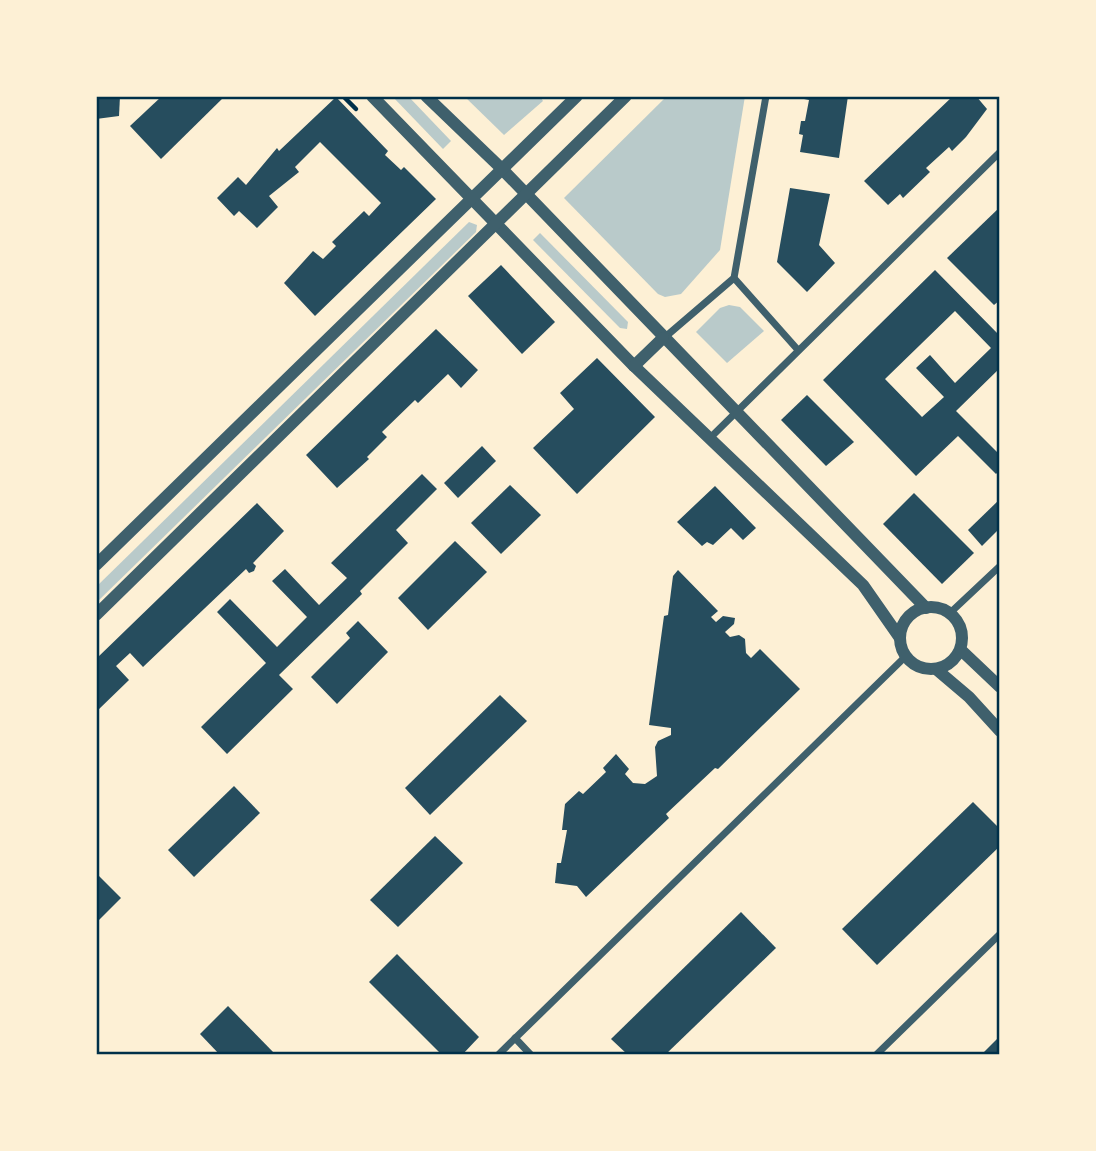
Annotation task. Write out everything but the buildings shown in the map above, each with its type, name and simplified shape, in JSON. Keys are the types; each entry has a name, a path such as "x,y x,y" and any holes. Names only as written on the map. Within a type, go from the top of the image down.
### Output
{"street":[{"path":"373,96 634,366 863,585 900,638 906,656 921,668 936,669 950,663 961,650 962,632 950,613 938,608 926,608 906,620 900,638"},
{"path":"426,96 502,169 734,413 926,608"},
{"path":"96,565 577,96"},
{"path":"96,615 527,196 626,96"},
{"path":"634,366 734,278 766,96"},
{"path":"710,438 1000,152"},
{"path":"734,278 798,350"},
{"path":"950,613 1000,566"},
{"path":"961,650 1000,687"},
{"path":"498,1055 906,656"},
{"path":"936,669 969,697 1000,732"},
{"path":"876,1055 1000,933"},
{"path":"515,1038 531,1055"}],"shaded area":[{"path":"392,96 408,96 451,141 443,149"},
{"path":"464,96 540,96 543,101 504,135"},
{"path":"667,96 745,96 720,250 681,294 665,297 658,294 564,198"},
{"path":"469,222 477,225 476,232 96,603 96,587"},
{"path":"540,233 628,322 627,329 620,328 533,240"},
{"path":"729,305 740,307 764,331 727,363 696,332 720,308"}]}
